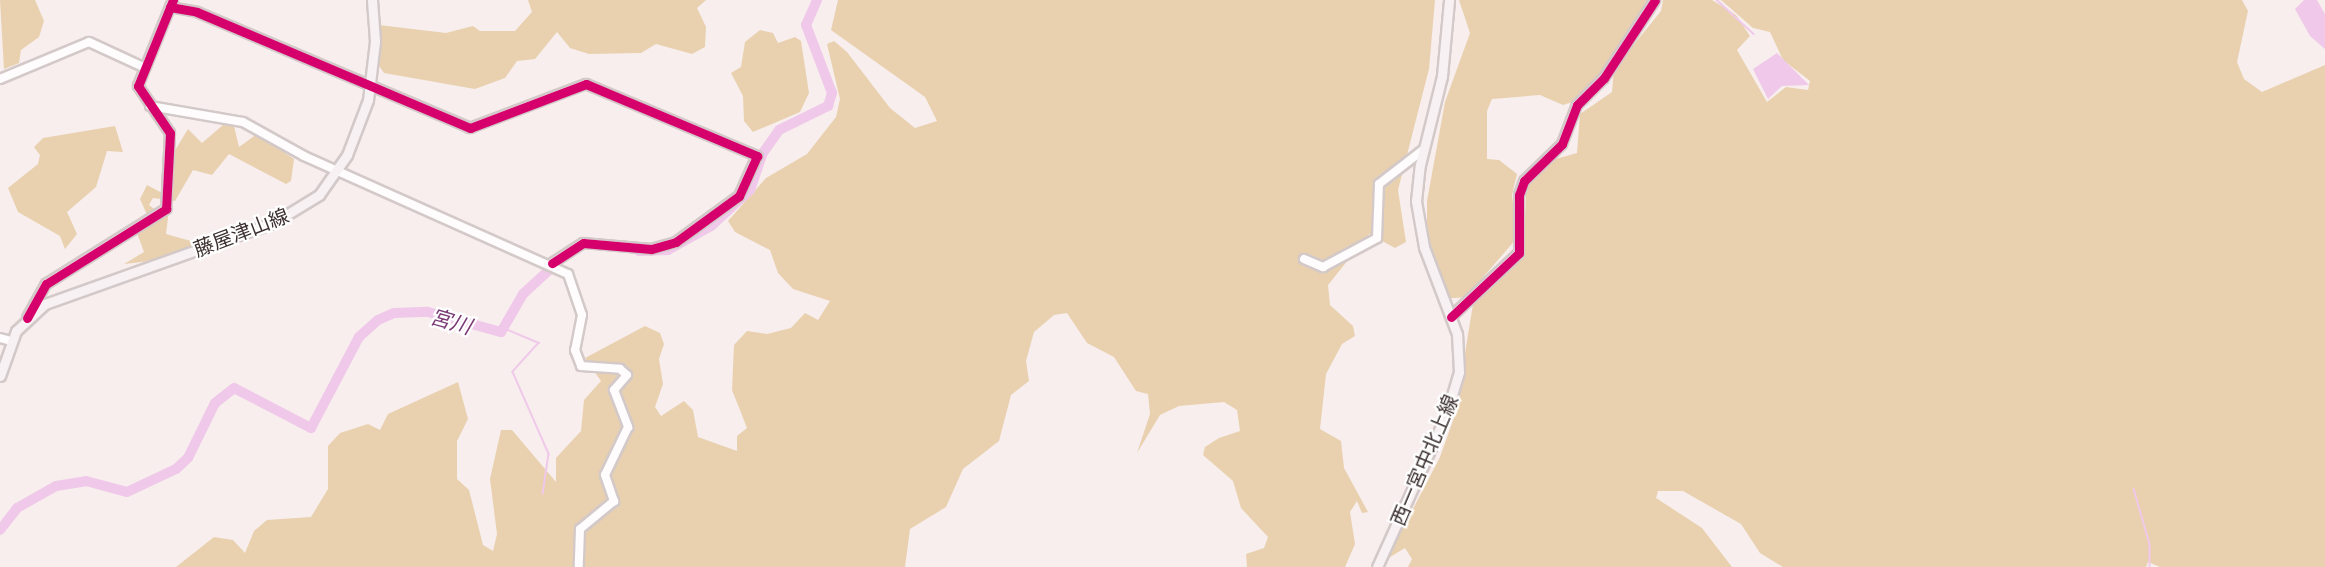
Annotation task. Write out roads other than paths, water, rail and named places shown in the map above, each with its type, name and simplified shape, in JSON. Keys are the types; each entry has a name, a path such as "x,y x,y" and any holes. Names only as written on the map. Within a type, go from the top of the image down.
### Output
{"main road":[{"name":"藤屋津山線","path":"0,376 11,341 27,318 57,298 294,214 338,171 361,123 371,85 372,0"},
{"name":"西一宮中北上線","path":"1377,567 1455,391 1460,353 1451,317 1419,225 1417,182 1442,76 1449,0"}],"street":[{"path":"1451,317 1519,253 1519,195 1524,181 1562,144 1577,105 1604,78 1655,0"},
{"path":"27,318 46,284 166,209 170,134 138,86 143,67 172,4 194,10 474,128 586,84 757,156 739,196 676,242 657,249 584,243 555,264"},
{"path":"0,80 89,42 143,67"},
{"path":"150,106 243,122 338,171 555,264 574,283 581,308 575,350 581,366 620,369 627,375 614,390 628,427 605,475 614,501 580,529 579,567"},
{"path":"1304,259 1323,267 1377,238 1379,184 1423,150"},
{"path":"0,338 11,341"}],"waterway":[{"name":"宮川","path":"639,251 668,250 711,226 750,190 763,153 779,130 828,106 832,93 806,25 817,0"},
{"path":"1717,0 1754,34"},
{"name":"宮川","path":"0,530 17,508 56,486 86,481 127,492 176,469 188,458 215,403 234,388 311,428 359,337 378,320 394,313 428,312 501,332 523,294 559,261"},
{"path":"506,329 539,343 513,372 549,454 543,494"},
{"path":"2134,489 2150,544 2150,567"}]}
